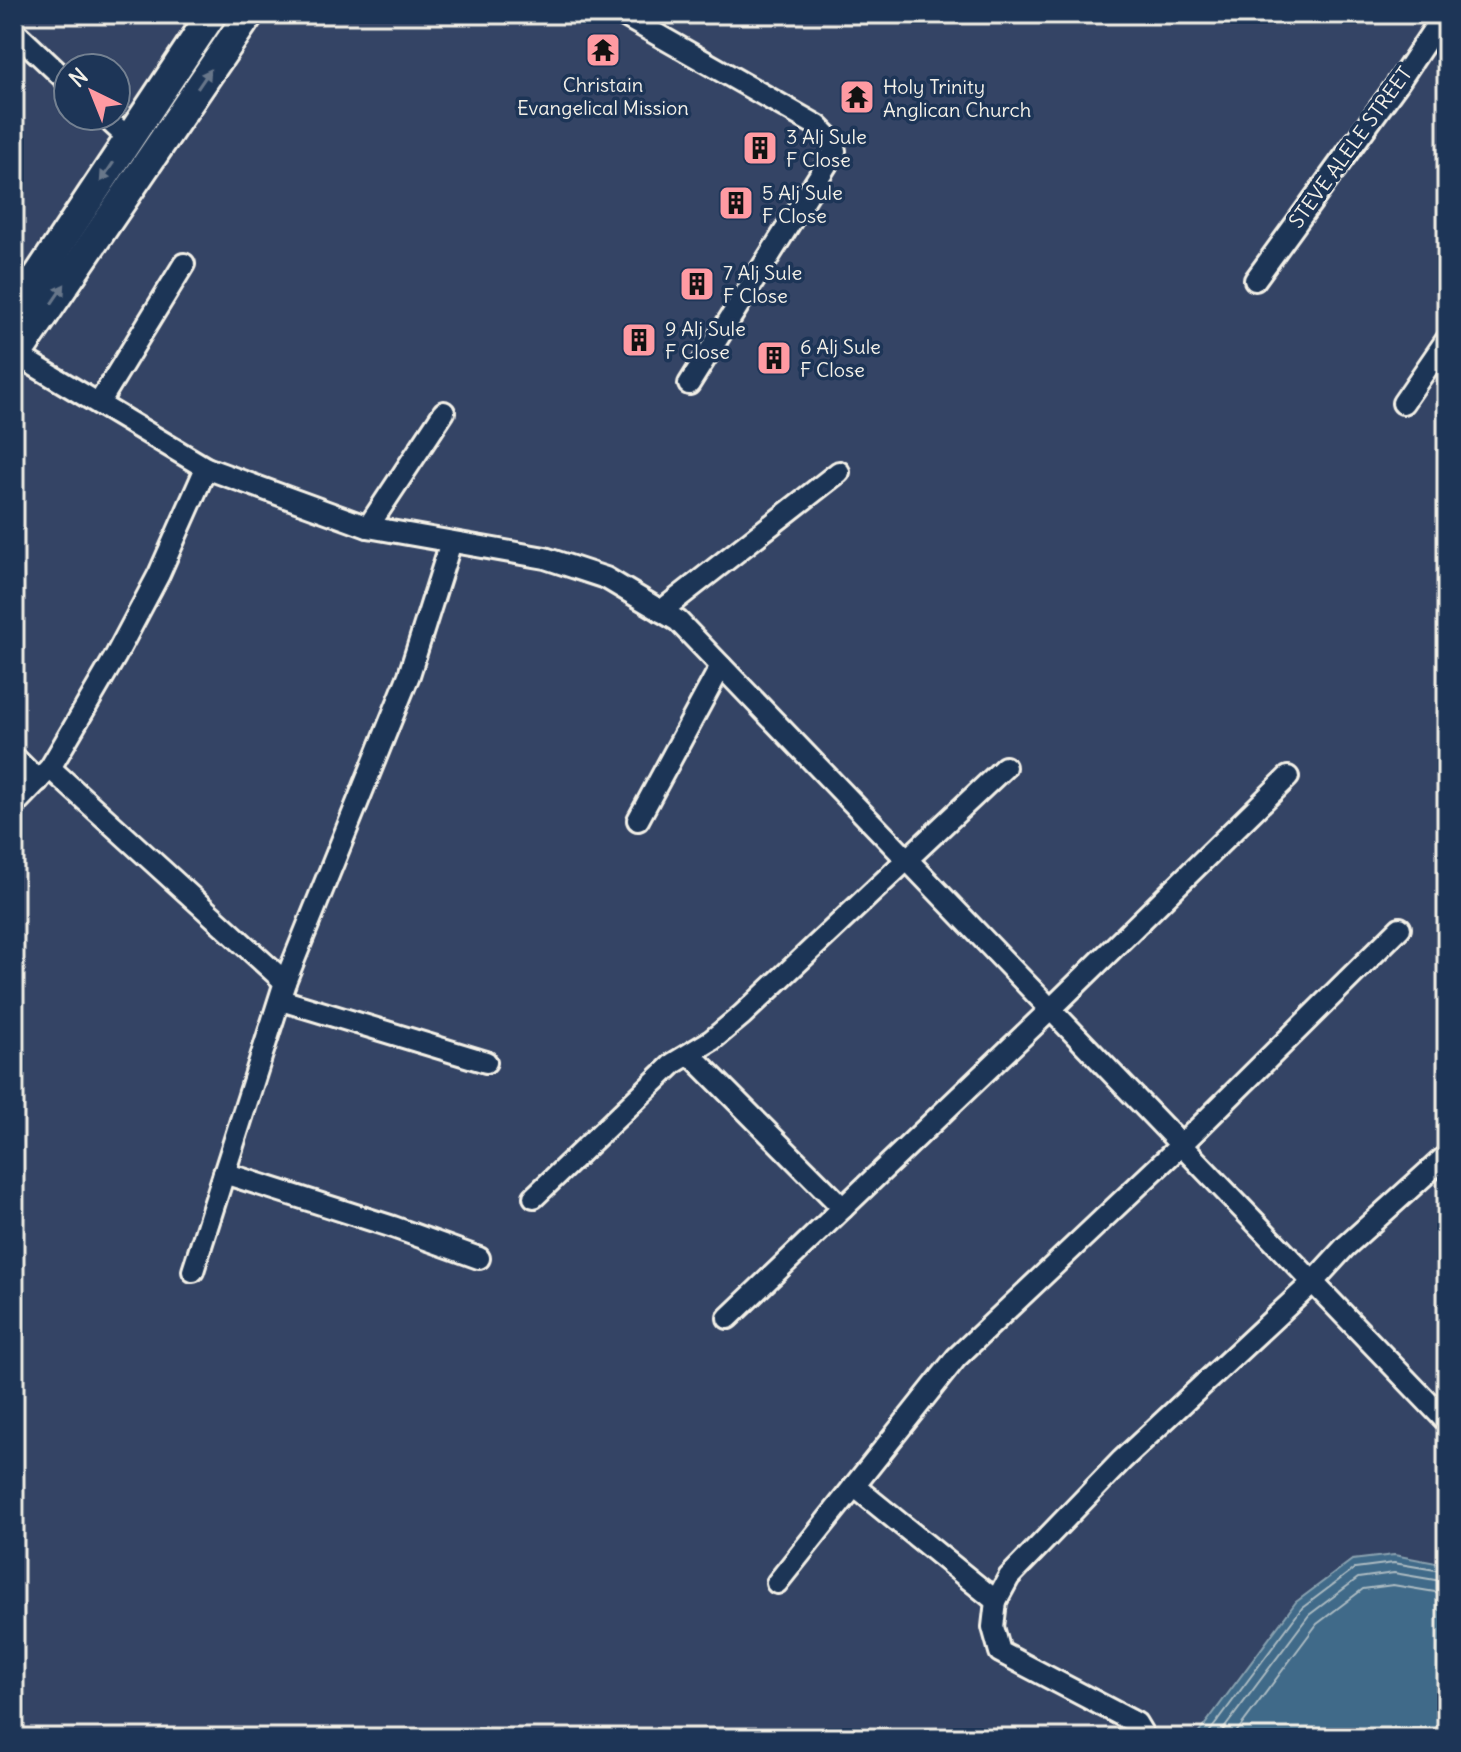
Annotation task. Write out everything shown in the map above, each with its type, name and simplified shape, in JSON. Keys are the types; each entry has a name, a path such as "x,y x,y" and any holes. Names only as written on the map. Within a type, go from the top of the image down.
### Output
{"main road":[{"path":"14,312 212,14"},
{"path":"15,357 249,14"}],"street":[{"path":"621,14 818,126 833,141 835,151 689,384"},
{"name":"STEVE ALELE STREET","path":"1255,280 1398,83 1444,14"},
{"path":"14,31 52,67"},
{"path":"121,132 129,139"},
{"path":"99,403 184,264"},
{"path":"1403,403 1447,339"},
{"path":"15,357 99,403 206,468 368,527 545,558 606,578 678,621 1312,1283 1443,1409"},
{"path":"368,527 444,412"},
{"path":"14,805 44,774 115,657 159,574 206,468"},
{"path":"661,611 839,472"},
{"path":"193,1271 283,991 409,675 451,542"},
{"path":"638,820 721,666"},
{"path":"14,757 44,774 283,991 486,1062"},
{"path":"534,1197 674,1063 691,1055 742,1015 1005,767"},
{"path":"728,1318 1288,777"},
{"path":"777,1583 956,1358 1180,1146 1400,928"},
{"path":"691,1055 843,1208"},
{"path":"1141,1738 1142,1733 1136,1723 1000,1652 993,1627 996,1601 1009,1577 1122,1460 1312,1283 1345,1247 1447,1155"},
{"path":"224,1173 479,1258"},
{"path":"854,1486 996,1601"}],"water":[{"path":"1394,1555 1447,1565 1447,1738 1195,1738 1296,1602 1352,1560"}],"place":[{"name":"Christain Evangelical Mission","path":"603,50"},
{"name":"Holy Trinity Anglican Church","path":"857,97"},
{"name":"3 Alj Sule F Close","path":"760,148"},
{"name":"5 Alj Sule F Close","path":"736,203"},
{"name":"7 Alj Sule F Close","path":"697,284"},
{"name":"9 Alj Sule F Close","path":"639,340"},
{"name":"6 Alj Sule F Close","path":"774,358"}]}
